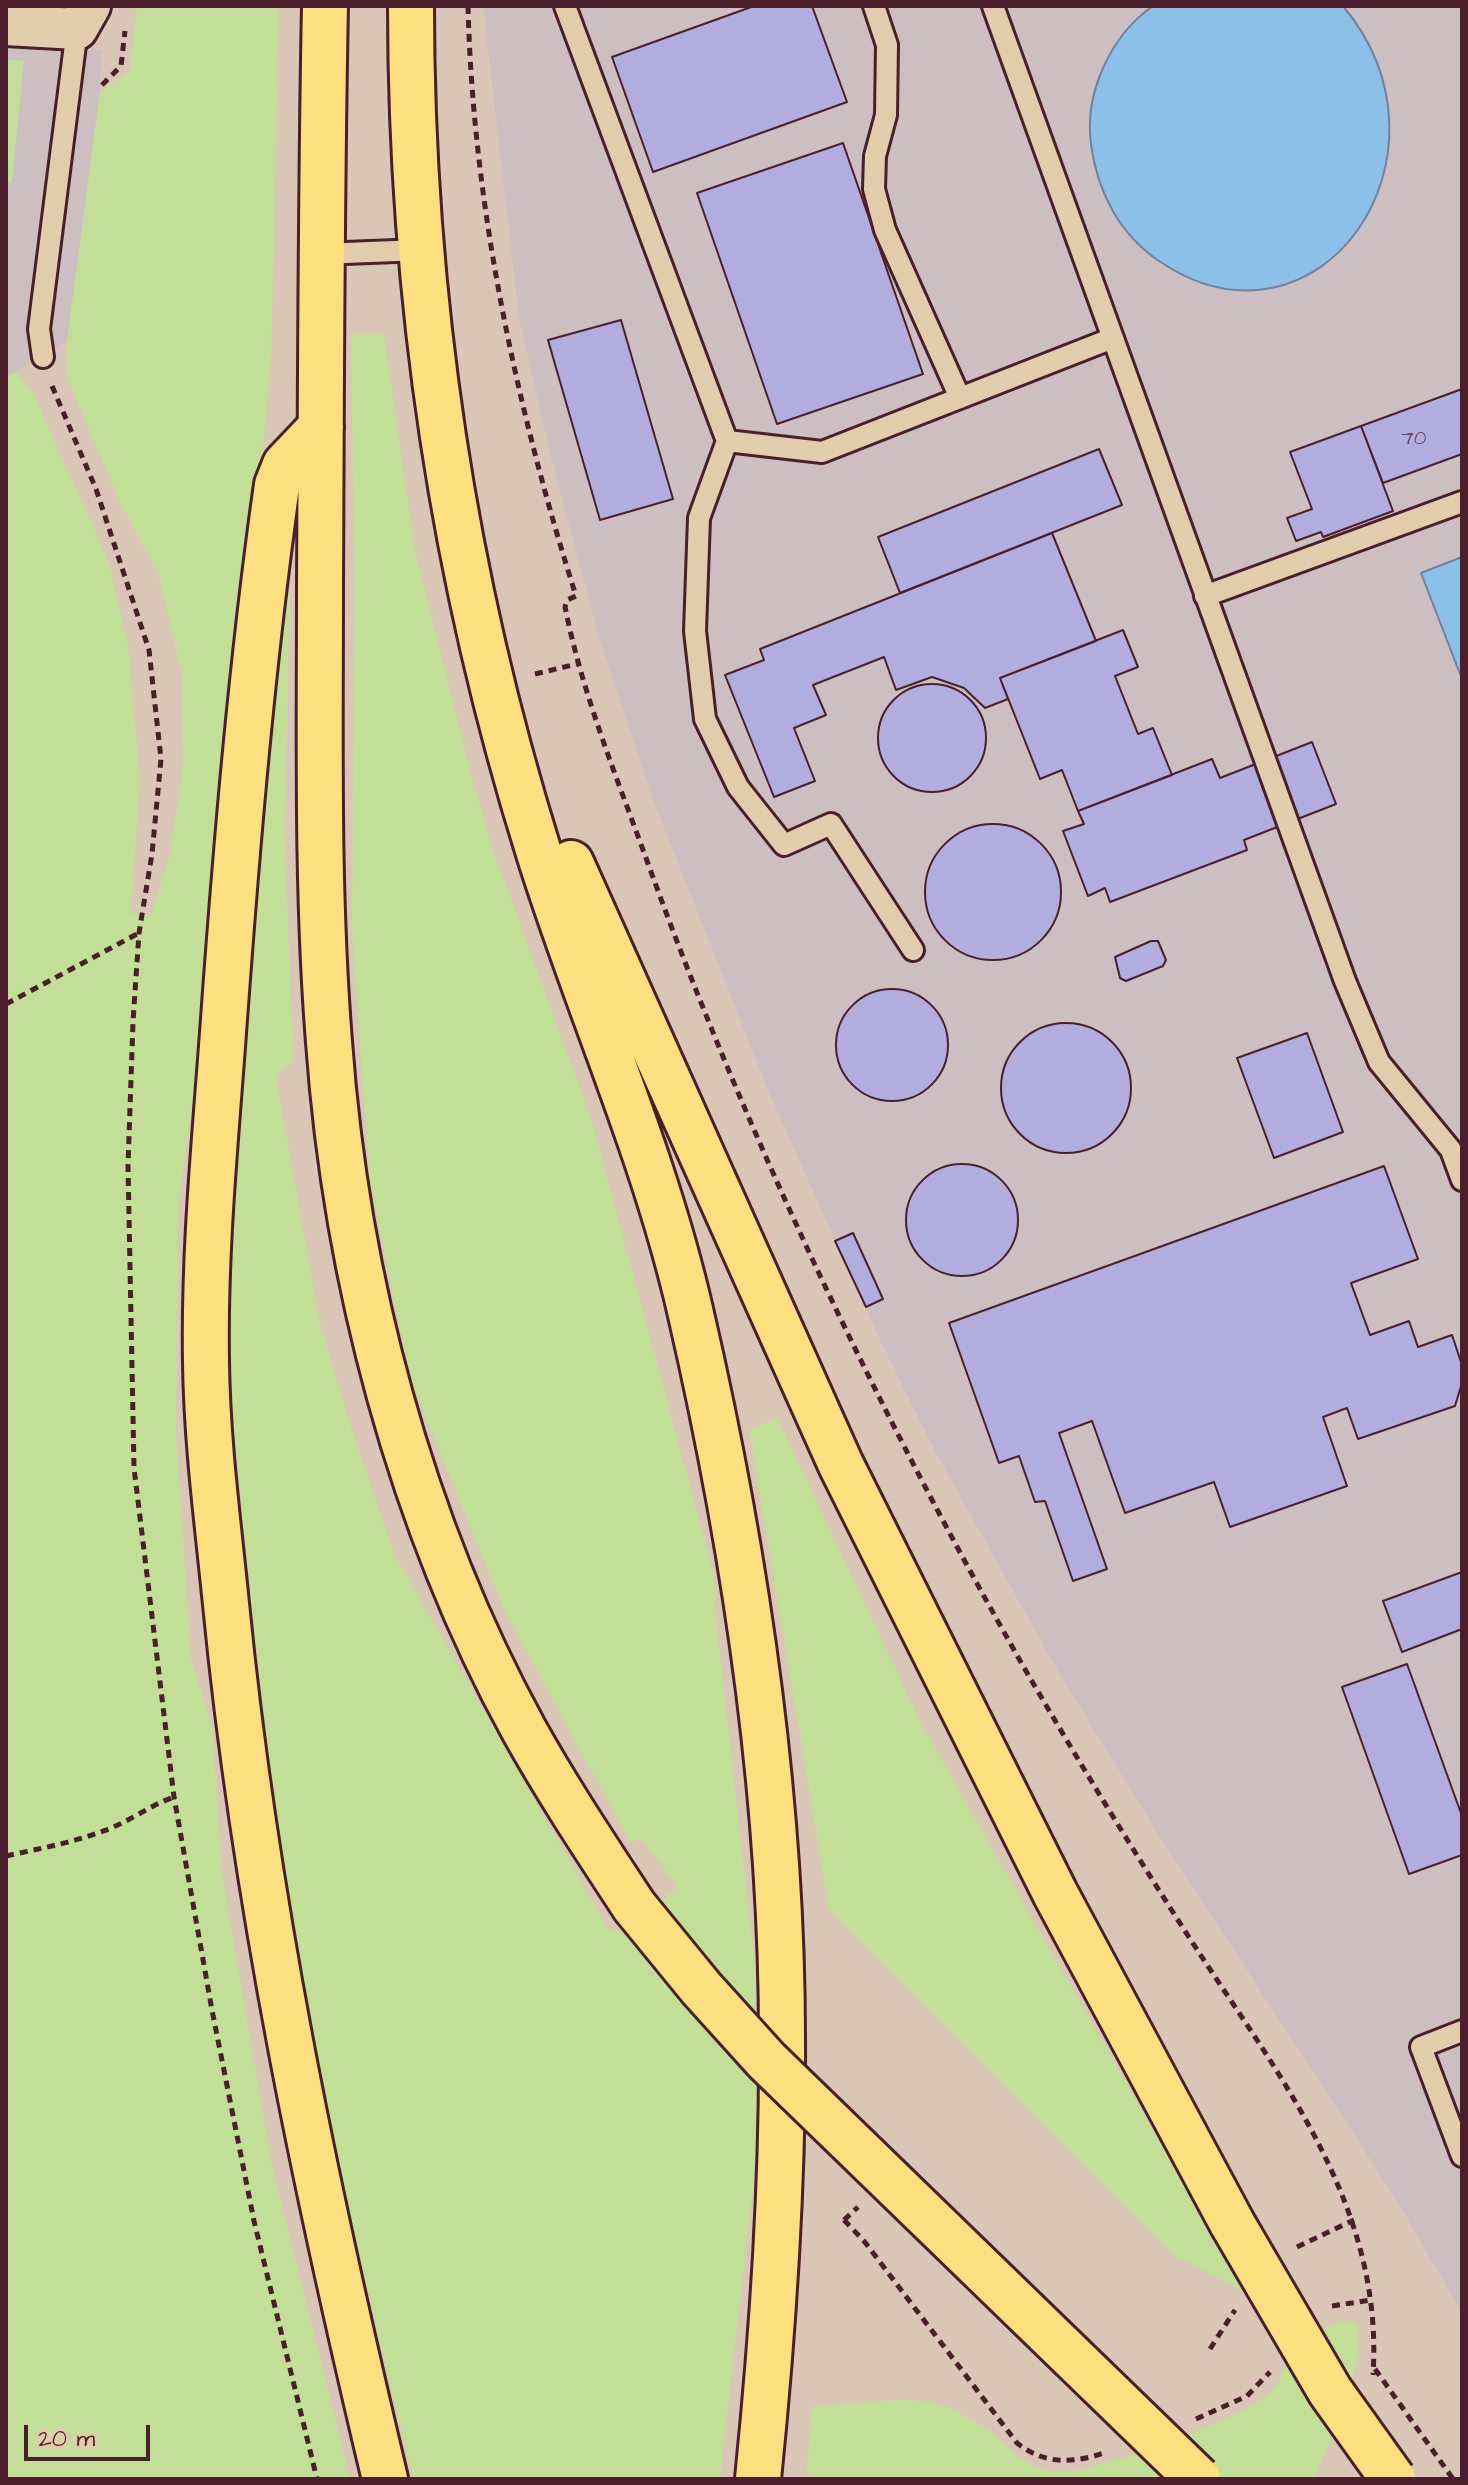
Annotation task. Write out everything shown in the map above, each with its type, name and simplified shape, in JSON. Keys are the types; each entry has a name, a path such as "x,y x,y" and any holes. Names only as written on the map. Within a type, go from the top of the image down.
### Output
{"highway":[{"path":"325,6 320,254 320,908 338,1125 374,1333 435,1535 476,1633 545,1767 634,1906 701,1988 766,2060 1198,2479"},
{"path":"411,6 415,185 430,350 475,617 541,860 665,1217 708,1393 744,1584 764,1732 776,1882 782,2031 781,2180 773,2330 758,2479"},
{"path":"321,427 285,465 277,485 255,658 241,786 211,1198 206,1364 233,1673 262,1895 303,2114 385,2479"},
{"path":"457,524 527,754 582,889 841,1465 1055,1893 1232,2223 1330,2391 1393,2479"}],"street":[{"path":"6,25 83,18"}],"lane":[{"path":"565,6 727,441 699,518 695,631 705,719 738,787 784,845 831,824 913,950"},
{"path":"874,6 887,45 887,59 886,115 875,156 874,189 885,230 960,398"},
{"path":"993,6 1345,981 1379,1062 1456,1148 1462,1180"},
{"path":"43,357 39,329 83,18"},
{"path":"320,254 421,250"},
{"path":"727,441 822,452 1113,338"},
{"path":"1205,596 1462,502"},
{"path":"1462,2031 1421,2047 1462,2156"}],"path":[{"path":"468,6 481,161 503,310 523,408 576,596 567,600 565,607 577,664 674,937 743,1105 888,1414 1025,1669 1113,1817 1307,2118 1359,2238 1371,2300 1374,2368 1453,2479"},
{"path":"504,682 577,664"},
{"path":"6,1004 139,933"},
{"path":"6,1856 84,1837 174,1797"},
{"path":"844,2220 864,2241 1017,2443 1045,2459 1064,2461 1118,2448"},
{"path":"1189,2421 1247,2396"}],"shaded area":[{"path":"483,6 1462,6 1462,2313 1396,2199 1155,1829 1058,1671 936,1453 882,1344 770,1095 656,807 599,638 551,458 519,318"},
{"path":"6,44 102,51 100,92 67,342 6,377"}],"green space":[{"path":"137,6 279,6 271,364 206,1047 200,1050 179,1202 176,1428 191,1659 212,1725 222,1873 272,2166 350,2479 6,2479 6,377 16,372 33,392 109,562 128,646 140,779 131,914 151,915 170,854 183,765 182,674 158,574 120,503 67,377 67,342 100,92 130,69"},
{"path":"6,59 24,61 12,183 6,183"},
{"path":"384,334 415,550 471,773 491,844 592,1121 715,1579 715,1609 754,1957 759,2133 720,2479 413,2479 290,1973 228,1380 232,1150 278,589 290,589 285,851 294,1060 276,1077 319,1318 350,1425 394,1553 610,1932 629,1930 678,1886 641,1839 630,1842 504,1610 409,1376 370,1182 352,932 354,565 351,335"},
{"path":"777,1417 920,1721 1245,2292 1173,2255 829,1909 749,1430"},
{"path":"1337,2322 1358,2323 1357,2362 1346,2403 1313,2479 806,2479 812,2407 882,2401 920,2401 950,2408 987,2430 1025,2461 1052,2471 1071,2471 1130,2456 1200,2430 1256,2402 1272,2391 1300,2348 1317,2333"}],"water":[{"path":"1153,6 1343,6 1378,64 1389,124 1382,181 1358,230 1320,267 1272,288 1218,287 1159,261 1121,225 1105,195 1094,161 1090,125 1092,105 1096,86 1113,49 1138,18"},
{"path":"1462,557 1462,679 1421,573"}],"building":[{"path":"754,6 812,6 847,102 653,172 612,57"},
{"path":"843,143 923,374 777,424 697,193"},
{"path":"621,320 673,499 600,520 548,340"},
{"path":"1462,389 1462,454 1383,483 1361,426"},
{"path":"1361,426 1393,511 1323,537 1321,532 1296,541 1287,518 1312,509 1290,452"},
{"path":"1099,449 1122,505 900,593 878,537"},
{"path":"1052,533 1096,641 1000,678 1008,699 985,708 964,688 932,677 896,690 884,657 813,685 826,715 794,728 815,781 774,797 725,675 764,660 760,649"},
{"path":"1123,630 1138,667 1115,676 1138,734 1153,728 1172,775 1078,811 1062,770 1040,779 1000,678"},
{"path":"932,684 953,688 970,700 982,717 986,738 982,759 970,776 953,788 932,792 911,788 894,776 882,759 878,738 882,717 894,700 911,688"},
{"path":"1312,742 1336,804 1244,840 1247,850 1110,902 1105,888 1088,896 1063,831 1084,824 1078,811 1212,759 1220,778"},
{"path":"993,824 1019,829 1041,844 1056,866 1061,892 1056,918 1041,940 1019,955 993,960 967,955 945,940 930,918 925,892 930,866 945,844 967,829"},
{"path":"1151,941 1158,941 1166,960 1163,966 1126,981 1120,978 1115,957"},
{"path":"892,989 913,994 931,1006 943,1024 948,1045 943,1066 931,1084 913,1096 892,1101 871,1096 853,1084 841,1066 836,1045 841,1024 853,1006 871,994"},
{"path":"1066,1023 1091,1028 1112,1042 1126,1063 1131,1088 1126,1113 1112,1134 1091,1148 1066,1153 1041,1148 1020,1134 1006,1113 1001,1088 1006,1063 1020,1042 1041,1028"},
{"path":"1307,1033 1343,1132 1274,1158 1237,1058"},
{"path":"962,1164 983,1169 1001,1181 1013,1199 1018,1220 1013,1241 1001,1259 983,1271 962,1276 941,1271 923,1259 911,1241 906,1220 911,1199 923,1181 941,1169"},
{"path":"1384,1166 1418,1259 1351,1283 1370,1335 1409,1321 1418,1347 1452,1335 1462,1365 1462,1383 1455,1406 1358,1439 1347,1408 1323,1417 1347,1486 1230,1527 1214,1482 1125,1513 1092,1421 1059,1433 1107,1569 1073,1581 1045,1501 1035,1502 1019,1456 999,1463 949,1323"},
{"path":"853,1233 883,1299 866,1307 835,1241"},
{"path":"1462,1572 1462,1629 1402,1652 1383,1601"},
{"path":"1407,1664 1462,1816 1462,1855 1409,1874 1342,1687"}]}
